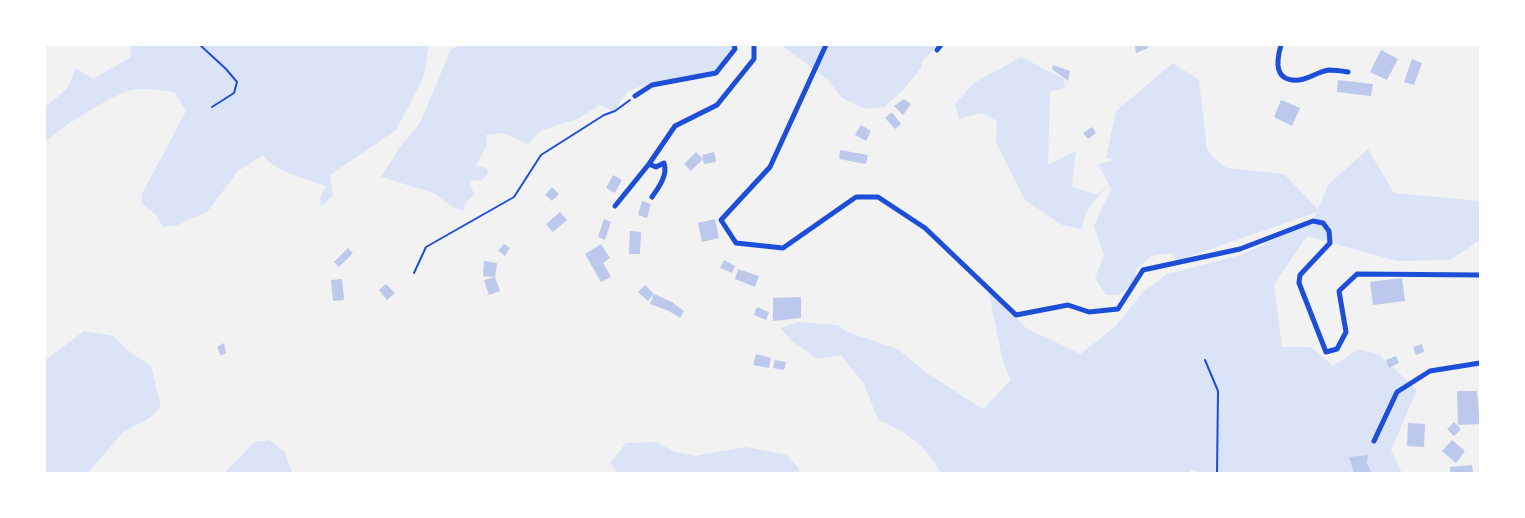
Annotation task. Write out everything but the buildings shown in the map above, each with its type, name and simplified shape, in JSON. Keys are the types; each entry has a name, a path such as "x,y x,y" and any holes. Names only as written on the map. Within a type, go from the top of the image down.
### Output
{"street":[{"path":"635,96 652,85 716,73 736,50 734,45"},
{"path":"615,206 649,164 675,126 717,105 754,59 754,45"},
{"path":"826,45 770,167 721,220 736,243 783,248 856,197 878,197 925,228 1016,315 1068,304 1090,312 1118,309 1143,270 1240,249 1313,221 1323,223 1329,231 1330,243 1300,275 1299,283 1326,352 1337,349 1346,332 1339,291 1356,274 1480,274"},
{"path":"937,50 941,45"},
{"path":"1281,45 1276,62 1278,71 1286,78 1299,80 1328,70 1348,72"},
{"path":"649,164 656,167 664,163 666,169 664,177 652,197"},
{"path":"1374,441 1397,392 1430,372 1480,362"}],"path":[{"path":"200,45 237,82 234,93 212,107"},
{"path":"414,273 426,247 514,197 541,155 604,115 616,112 635,96"},
{"path":"1205,360 1218,391 1217,473"}],"shaded area":[{"path":"130,45 429,45 423,79 396,130 330,175 333,196 321,206 320,197 326,186 282,170 263,155 238,171 207,212 178,225 163,227 156,215 141,203 142,194 186,111 175,93 145,89 128,91 85,114 45,143 45,107 67,89 76,68 93,79 131,57"},
{"path":"462,45 733,46 728,63 720,70 685,81 639,87 629,91 618,104 615,112 600,105 577,119 540,131 528,144 503,133 486,135 487,144 476,166 487,168 488,173 482,180 469,181 474,194 467,201 463,211 452,207 434,193 381,177 400,147 420,123 451,49"},
{"path":"781,45 939,45 922,61 921,68 903,90 884,107 866,109 842,98 827,79"},
{"path":"1021,57 1064,79 1065,88 1050,92 1048,165 1076,151 1072,187 1097,195 1107,186 1086,212 1082,229 1062,225 1025,200 996,142 997,121 981,113 959,119 955,104 974,83"},
{"path":"1173,63 1199,80 1207,149 1214,158 1227,168 1284,174 1318,209 1328,185 1368,149 1394,193 1480,201 1480,240 1450,260 1397,261 1307,236 1274,284 1282,347 1311,347 1333,366 1358,349 1380,355 1417,390 1391,450 1402,473 1200,473 1191,469 1189,473 941,473 929,455 915,441 898,429 878,420 864,384 841,355 817,359 792,341 780,328 798,322 838,325 847,332 898,349 925,372 983,409 1011,380 1003,362 988,289 1026,328 1080,354 1115,327 1142,293 1167,274 1241,255 1313,221 1317,212 1176,261 1172,253 1152,256 1136,269 1135,281 1119,295 1106,295 1095,278 1104,255 1094,226 1111,189 1098,164 1115,160 1106,158 1116,111"},
{"path":"84,331 113,336 130,352 151,366 161,407 148,419 123,432 88,473 45,473 45,360"},
{"path":"269,440 285,452 292,473 225,473 254,442"},
{"path":"657,442 672,451 695,456 746,447 787,455 800,470 797,473 618,473 610,463 626,443"}]}
